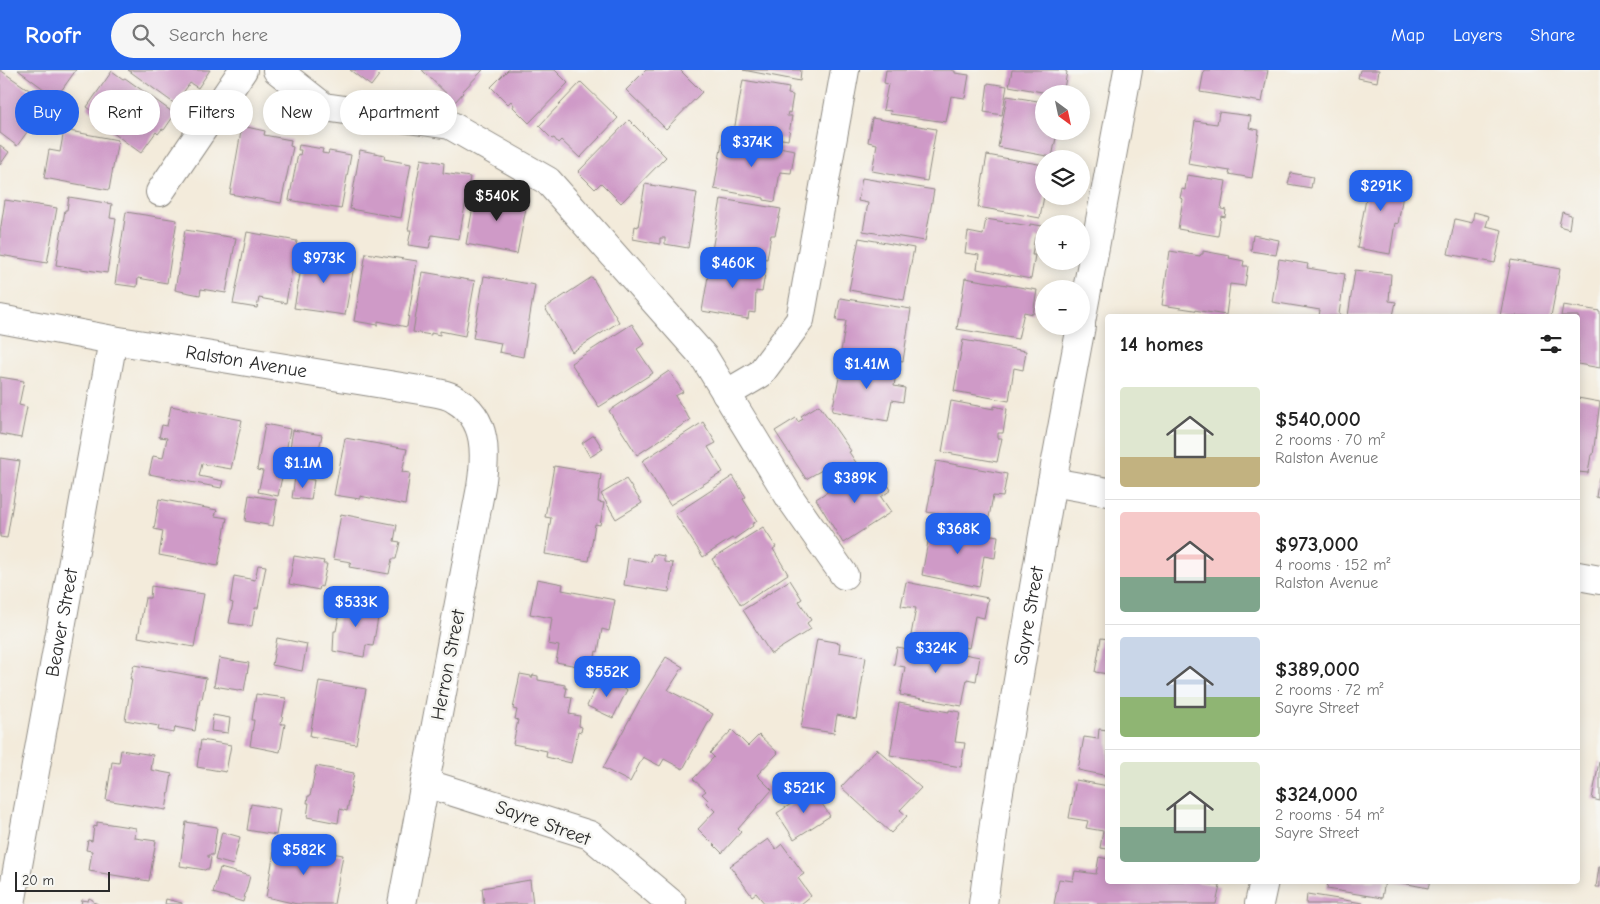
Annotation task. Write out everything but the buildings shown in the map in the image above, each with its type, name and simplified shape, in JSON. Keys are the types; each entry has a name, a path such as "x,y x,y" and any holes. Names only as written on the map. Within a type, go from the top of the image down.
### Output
{"street":[{"path":"160,192 243,70"},
{"path":"277,70 324,107 450,125 548,181 704,357 790,498 844,575"},
{"path":"726,394 760,374 800,320 845,70"},
{"path":"1089,280 1128,70"},
{"name":"Ralston Avenue","path":"0,319 113,340 444,395 464,406 480,426"},
{"name":"Sayre Street","path":"983,904 996,809 1078,335"},
{"name":"Beaver Street","path":"10,904 113,340"},
{"name":"Herron Street","path":"402,904 484,470 484,445 480,426"},
{"path":"1052,482 1105,491"},
{"path":"1580,576 1600,580"},
{"name":"Sayre Street","path":"425,783 590,835 672,904"},
{"path":"1259,904 1263,884"}]}
